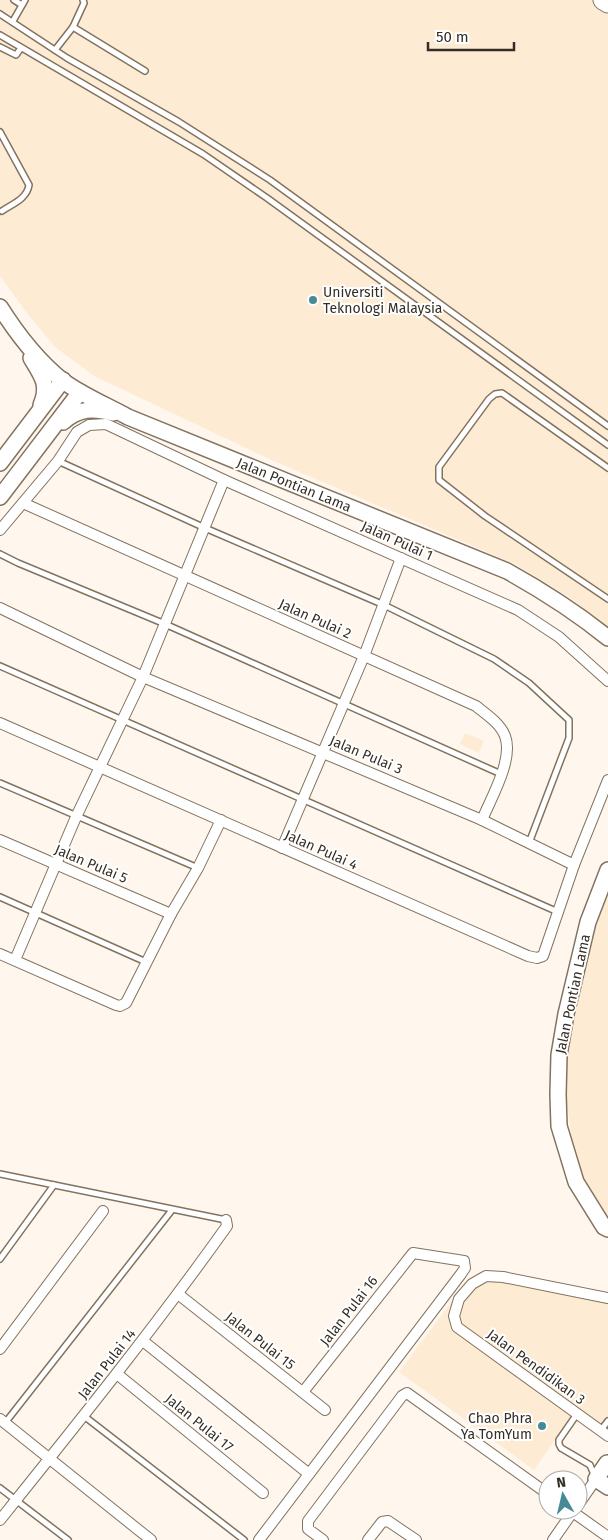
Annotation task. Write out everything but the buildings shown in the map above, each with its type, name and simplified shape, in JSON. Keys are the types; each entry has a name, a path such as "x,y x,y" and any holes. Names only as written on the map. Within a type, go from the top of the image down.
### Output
{"highway":[{"path":"603,0 608,3"}],"street":[{"name":"Jalan Pontian Lama","path":"0,307 15,332 63,380 80,392 128,417 507,571 546,593 608,638"},
{"path":"15,332 44,380 45,393 43,403 35,418"},
{"path":"0,463 63,380"},
{"path":"0,497 80,392"},
{"path":"46,435 72,414 80,410 102,410 128,417"},
{"name":"Jalan Pulai 1","path":"0,530 58,460 78,432 90,425 106,424 224,480 518,610 559,637 608,681"},
{"path":"15,960 76,817 143,677 224,480"},
{"name":"Jalan Pulai 2","path":"23,503 476,706 494,720 505,736 508,756 482,820"},
{"path":"282,848 364,656 401,558"},
{"name":"Jalan Pulai 3","path":"0,608 143,677 482,820 574,865"},
{"name":"Jalan Pulai 4","path":"0,723 528,956 537,958 543,956 574,865"},
{"path":"574,865 608,780"},
{"path":"0,954 120,1006 126,1003 131,997 146,962 171,914 198,868 221,820"},
{"name":"Jalan Pulai 5","path":"0,840 171,914"},
{"name":"Jalan Pontian Lama","path":"608,870 588,922 566,1014 559,1055 558,1094 559,1126 576,1182 586,1200 608,1229"},
{"path":"0,1349 103,1211"},
{"name":"Jalan Pulai 14","path":"0,1520 143,1341 227,1226 226,1220"},
{"name":"Jalan Pulai 16","path":"303,1392 413,1253 464,1261 465,1268 309,1474"},
{"name":"Jalan Pendidikan 3","path":"604,1433 457,1327 454,1316 460,1299 472,1284 486,1276 504,1277 608,1298"},
{"name":"Jalan Pulai 15","path":"178,1294 325,1410"},
{"path":"143,1341 309,1474 259,1540"},
{"name":"Jalan Pulai 17","path":"117,1374 263,1493"},
{"path":"323,1540 308,1529 308,1521 402,1396 407,1393 538,1487"},
{"path":"3,1421 151,1540"},
{"path":"588,1490 607,1464"},
{"path":"368,1540 382,1522 388,1520 416,1540"},
{"path":"553,1540 567,1520"},
{"path":"587,1520 608,1537"}],"lane":[{"path":"13,22 24,3 14,0"},
{"path":"55,50 73,27 84,3 83,0"},
{"path":"0,14 55,50 179,122 270,180 608,426"},
{"path":"73,27 145,71"},
{"path":"0,35 203,154 327,241 608,445"},
{"path":"0,47 16,55 21,48"},
{"path":"0,132 29,185 28,191 23,198 2,211"},
{"path":"608,468 502,393 495,394 489,399 439,467 438,476 440,480 485,516 608,599"},
{"path":"58,460 205,528 384,605 494,659 529,683 569,720 569,738 529,843"},
{"path":"0,554 165,624 501,774"},
{"path":"0,666 302,801 558,912"},
{"path":"0,783 198,868"},
{"path":"0,897 146,962"},
{"path":"0,1174 226,1220"},
{"path":"0,1259 54,1185"},
{"path":"3,1421 172,1210"},
{"path":"577,1413 559,1440 559,1444 561,1448 598,1477"},
{"path":"84,1416 244,1540"},
{"path":"604,1433 608,1420"},
{"path":"0,1488 68,1540"}],"shaded area":[{"name":"Universiti Teknologi Malaysia","path":"0,0 608,0 608,627 569,597 515,564 269,459 94,376 55,347 29,316 0,276"},
{"path":"465,733 484,741 479,753 460,744"},
{"path":"608,890 608,1218 579,1174 572,1142 565,1088 567,1038 593,932"},
{"path":"484,1272 507,1272 608,1293 608,1441 572,1415 534,1470 399,1372 467,1281"}],"place":[{"name":"Universiti Teknologi Malaysia","path":"313,300"},
{"name":"Chao Phra Ya TomYum","path":"542,1426"}]}
